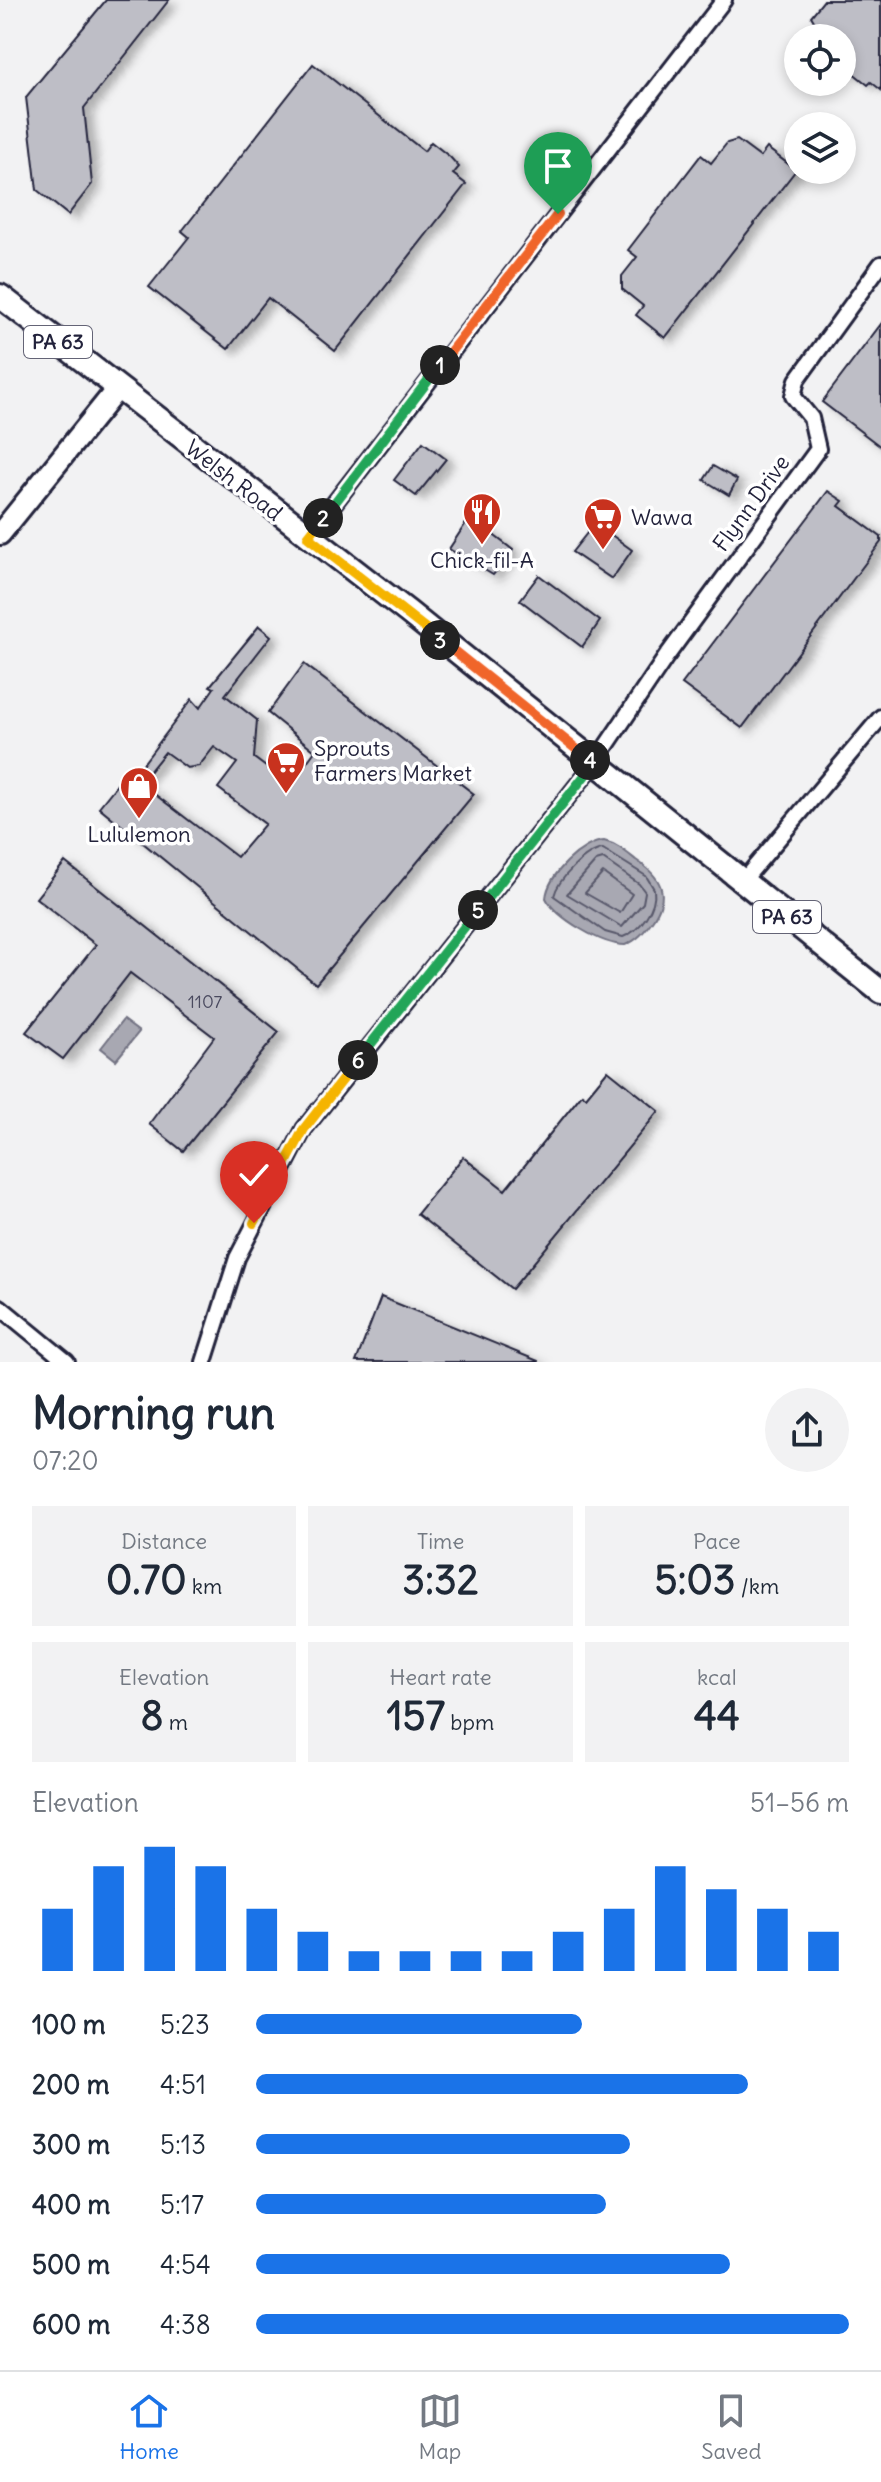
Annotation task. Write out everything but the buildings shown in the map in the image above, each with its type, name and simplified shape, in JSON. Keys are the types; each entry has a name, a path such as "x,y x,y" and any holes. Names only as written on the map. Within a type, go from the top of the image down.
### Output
{"main road":[{"name":"Welsh Road","path":"0,296 408,612 881,992"},
{"path":"0,534 117,389"}],"street":[{"path":"308,537 724,0"},
{"name":"Flynn Drive","path":"594,764 666,657 818,449 811,418 793,396 797,380 881,264"},
{"path":"742,882 881,717"},
{"path":"204,1362 237,1258 304,1129 594,764"},
{"path":"0,1307 67,1362"}],"water":[{"path":"604,841 645,866 657,880 662,894 652,921 634,941 625,945 604,940 581,929 559,914 546,898 553,880 568,861 586,847"},
{"path":"123,1020 139,1032 116,1060 101,1048"}],"place":[{"name":"Chick-fil-A","path":"482,546"},
{"name":"Wawa","path":"603,551"},
{"name":"Sprouts Farmers Market","path":"286,795"},
{"name":"Lululemon","path":"139,820"}],"route":[{"path":"254,1223 304,1129 594,764 408,612 308,537 558,214"}]}
